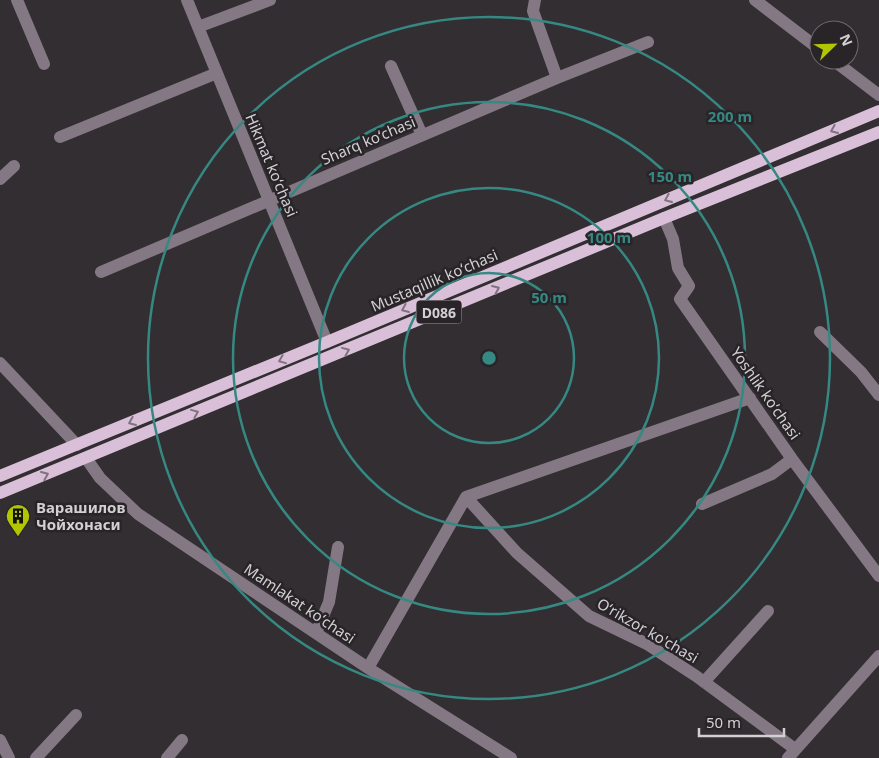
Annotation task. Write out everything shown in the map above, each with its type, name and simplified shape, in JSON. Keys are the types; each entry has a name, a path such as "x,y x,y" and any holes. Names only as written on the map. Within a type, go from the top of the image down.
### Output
{"main road":[{"name":"Mustaqillik koʻchasi","path":"0,476 327,342 879,111"},
{"name":"Mustaqillik koʻchasi","path":"0,494 664,218 879,132"}],"street":[{"path":"16,0 44,64"},
{"name":"Hikmat koʻchasi","path":"187,0 327,342"},
{"path":"198,27 270,0"},
{"path":"535,0 533,11 557,78"},
{"path":"755,0 809,41"},
{"name":"Sharq koʻchasi","path":"101,272 269,199 557,78 648,42"},
{"path":"391,66 422,136"},
{"path":"846,70 879,95"},
{"path":"60,137 217,73"},
{"path":"0,179 14,166"},
{"name":"Yoshlik koʻchasi","path":"664,218 673,239 678,268 689,286 680,299 792,459 879,576"},
{"path":"820,332 861,372 879,396"},
{"path":"0,363 77,445"},
{"path":"368,668 466,497 750,398"},
{"name":"Mamlakat koʻchasi","path":"86,458 100,478 138,514 368,668 511,758"},
{"path":"702,504 772,474 792,459"},
{"name":"Oʻrikzor ko'chasi","path":"466,497 517,554 589,616 647,644 704,682 792,754"},
{"path":"316,633 328,602 338,548"},
{"path":"704,682 768,611"},
{"path":"792,754 879,656"},
{"path":"36,758 76,715"},
{"path":"0,740 9,758"},
{"path":"167,758 182,740"}],"place":[{"name":"Варашилов Чойхонаси","path":"18,537"}]}
